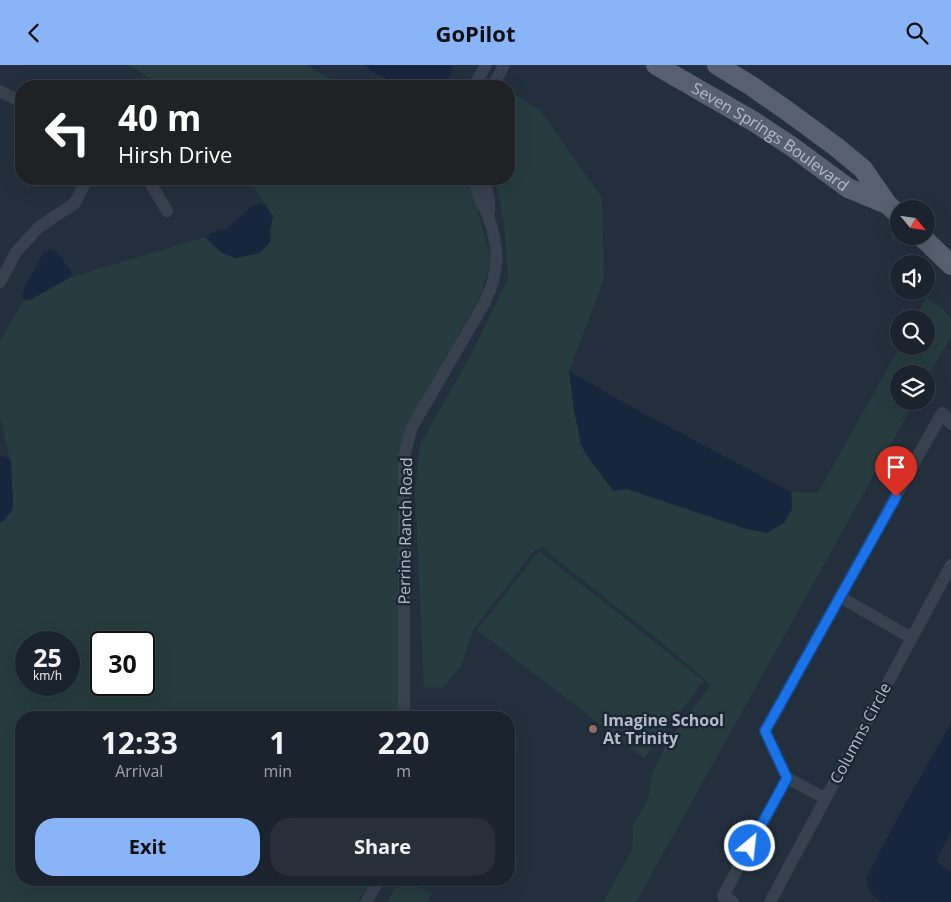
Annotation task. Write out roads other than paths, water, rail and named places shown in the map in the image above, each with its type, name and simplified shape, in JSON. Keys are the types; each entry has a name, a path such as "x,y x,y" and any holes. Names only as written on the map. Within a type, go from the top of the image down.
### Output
{"main road":[{"name":"Seven Springs Boulevard","path":"656,65 753,121 848,188 890,208"},
{"name":"Seven Springs Boulevard","path":"717,65 779,105 835,146 863,169 890,205"},
{"path":"931,245 951,265"}],"street":[{"path":"477,80 486,65"},
{"path":"496,80 504,65"},
{"path":"0,91 15,99"},
{"path":"0,282 16,252 40,227 75,203 84,185"},
{"path":"152,185 167,211"},
{"name":"Perrine Ranch Road","path":"404,711 404,456 412,427 492,288 496,272 496,249 489,217 476,185"},
{"name":"Perrine Ranch Road","path":"486,185 490,201 489,217"},
{"path":"825,798 787,778 765,731 942,413 951,424"},
{"name":"Columns Circle","path":"770,902 951,565"},
{"path":"840,597 912,638"},
{"path":"728,899 787,778"},
{"path":"366,902 375,886"}],"water":[{"path":"365,65 452,65 453,70 448,80 390,80 371,71"},
{"path":"265,204 273,216 270,230 271,241 260,253 236,258 222,253 205,237 214,231 226,229 252,206"},
{"path":"51,249 59,255 72,272 71,277 32,299 24,299 22,294 43,253"},
{"path":"569,371 628,405 791,492 792,509 784,523 767,533 747,529 627,489 614,491 581,445"},
{"path":"0,456 10,459 11,463 13,509 0,522"},
{"path":"951,723 951,832 937,859 941,866 951,871 951,902 882,902 872,894 866,878"}],"place":[{"name":"Imagine School At Trinity","path":"593,729"}]}
